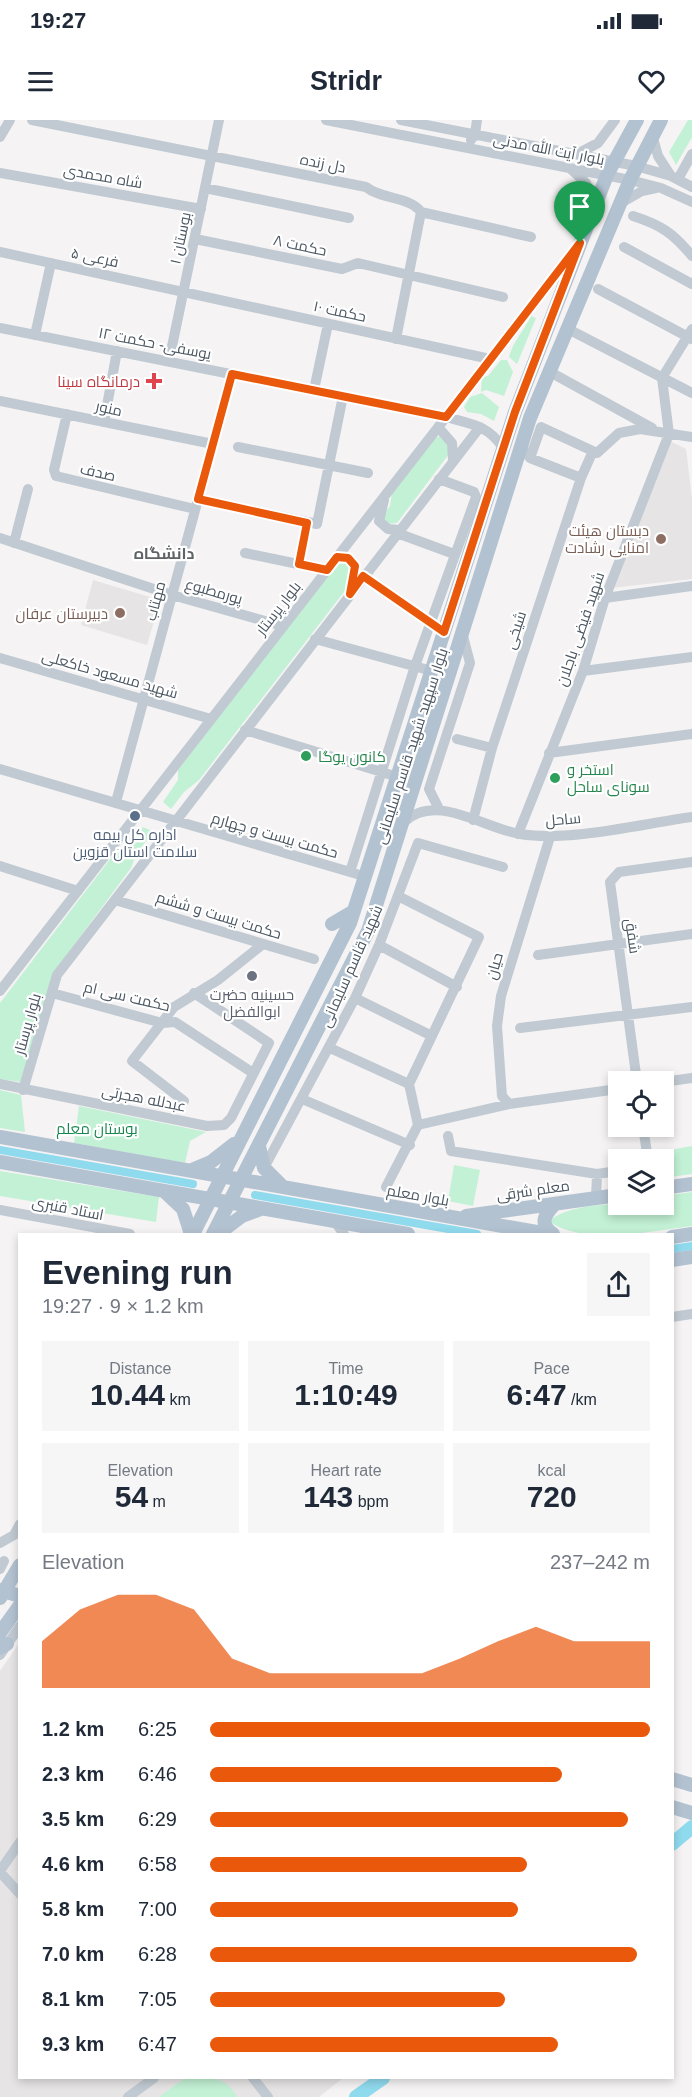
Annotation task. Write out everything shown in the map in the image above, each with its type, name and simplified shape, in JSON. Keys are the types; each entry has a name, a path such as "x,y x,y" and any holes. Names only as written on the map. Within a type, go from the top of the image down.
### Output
{"main road":[{"name":"بلوار سپهبد شهید قاسم سلیمانی","path":"193,1233 354,911 367,877 503,448 607,175 638,120"},
{"name":"بلوار سپهبد شهید قاسم سلیمانی","path":"214,1233 368,931 463,636 521,446 636,166 661,120"},
{"path":"594,209 603,210 615,219"},
{"path":"332,924 354,911"},
{"path":"0,1137 191,1171 196,1174 199,1183 195,1192 188,1196"},
{"path":"191,1171 211,1162 238,1141"},
{"path":"258,1146 264,1168 282,1186"},
{"path":"0,1162 335,1222 371,1232 390,1233"},
{"name":"بلوار معلم","path":"191,1171 542,1233"},
{"path":"257,1208 248,1197 250,1190 261,1183"},
{"path":"674,1186 692,1184"},
{"path":"163,1191 183,1209 192,1233"},
{"name":"معلم شرقی","path":"453,1218 608,1196"},
{"path":"551,1233 545,1229 544,1221 545,1214 555,1204"},
{"path":"219,1233 257,1208"},
{"path":"674,1237 692,1234"},
{"path":"674,1260 692,1257"},
{"path":"1,1561 18,1571"},
{"path":"0,1598 18,1568"},
{"path":"0,1590 18,1595"},
{"path":"2,1645 18,1607"},
{"path":"674,1780 692,1785"},
{"path":"674,1807 692,1813"}],"street":[{"path":"0,136 10,120"},
{"name":"دل زنده","path":"32,120 366,187 376,195 415,205 422,213 531,237"},
{"name":"بوستان ۱","path":"170,362 219,120"},
{"name":"بلوار آیت الله مدنی","path":"327,120 630,180 661,188 692,202"},
{"name":"بلوار آیت الله مدنی","path":"401,120 636,166 675,178 692,187"},
{"path":"463,120 462,132 466,148"},
{"path":"466,148 475,134 477,120"},
{"path":"574,154 594,146 615,120"},
{"path":"652,134 658,156 675,178 692,154"},
{"path":"569,168 586,183 594,209"},
{"name":"شاه محمدی","path":"0,173 201,209"},
{"path":"205,188 350,218"},
{"path":"621,204 642,191 661,188"},
{"path":"396,339 422,213"},
{"path":"633,216 656,224 676,236 692,256"},
{"name":"حکمت ۸","path":"195,239 342,269 358,263 409,273 503,297"},
{"name":"بلوار پرستار","path":"0,991 4,979 78,891 580,243"},
{"path":"624,247 692,284"},
{"name":"فرعی ۵","path":"0,252 184,292"},
{"path":"35,335 51,263"},
{"path":"598,289 691,335 662,378 665,433"},
{"name":"حکمت ۱۰","path":"184,292 490,359"},
{"path":"314,390 328,324"},
{"name":"یوسفی- حکمت ۱۲","path":"0,328 314,390 480,426"},
{"path":"568,329 692,393"},
{"path":"104,422 117,351"},
{"path":"550,372 665,433"},
{"name":"مهتاب","path":"116,802 232,374"},
{"path":"299,564 330,465 343,396"},
{"name":"منور","path":"0,401 213,444"},
{"name":"صدف","path":"67,414 54,470 56,476 196,504"},
{"path":"480,426 494,434 503,448"},
{"name":"بلوار پرستار","path":"23,1090 57,975 480,426"},
{"path":"438,427 452,443 453,460"},
{"path":"530,458 541,427 597,453 619,433 640,429 692,437"},
{"name":"شهید فیضی باجلان","path":"518,834 583,671 605,598 665,433"},
{"path":"521,446 530,458 581,478"},
{"path":"238,447 368,473"},
{"name":"شیخی","path":"473,820 492,748 581,478 593,451"},
{"path":"350,872 415,666 476,497 474,492 439,478"},
{"path":"14,543 28,489"},
{"path":"386,494 379,521 388,529 454,554"},
{"path":"196,504 312,523"},
{"name":"پورمطبوع","path":"0,538 172,595 284,626"},
{"path":"245,553 327,570"},
{"path":"337,557 348,558 355,566 350,594"},
{"path":"363,576 444,632"},
{"path":"605,598 692,586"},
{"path":"404,822 417,812 439,809 429,789 470,663 463,636"},
{"path":"315,639 432,671"},
{"name":"شهید مسعود خاکعلی","path":"0,657 211,719"},
{"path":"583,671 692,657"},
{"path":"245,730 399,777"},
{"path":"549,753 692,734"},
{"path":"457,739 492,748"},
{"name":"حکمت بیست و چهارم","path":"0,769 367,877"},
{"name":"ساحل","path":"439,809 518,834 550,837 692,817"},
{"name":"حیان","path":"509,1104 502,1096 497,1026 501,996 550,837"},
{"name":"شهید قاسم سلیمانی","path":"264,1168 355,998 379,945 418,843 503,867"},
{"path":"395,850 412,856"},
{"name":"شفق","path":"636,1071 610,882 619,872 692,862"},
{"path":"0,866 78,891"},
{"path":"386,1187 410,1145 418,1125 409,1084 479,937 398,896"},
{"name":"حکمت بیست و ششم","path":"115,900 314,959"},
{"path":"538,955 692,934"},
{"path":"184,1101 132,1061 174,1007 218,980 263,944"},
{"path":"379,945 457,987"},
{"name":"حکمت سی ام","path":"52,993 162,1023 179,1025 253,1073"},
{"name":"عبدلله هجرتی","path":"0,1084 216,1127 224,1125 231,1118 269,1043 194,993"},
{"path":"355,998 432,1036"},
{"path":"520,1028 692,1007"},
{"path":"330,1048 409,1084"},
{"path":"674,1081 692,1078"},
{"path":"418,1125 509,1104 608,1090"},
{"path":"302,1099 410,1145"},
{"path":"448,1136 451,1151 597,1174 608,1172"},
{"path":"596,1198 597,1174"},
{"name":"استاد قنبری","path":"0,1210 125,1233"},
{"path":"335,1222 344,1233"},
{"path":"674,1317 692,1314"},
{"path":"0,1543 14,1535 18,1528"},
{"path":"2,1645 18,1629"},
{"path":"18,1845 0,1872 18,1892"},
{"path":"128,2097 153,2079"},
{"path":"255,2079 268,2097"}],"shaded area":[{"name":"دبستان هیئت امنایی رشادت","path":"670,441 686,449 692,498 692,579 611,588"},
{"name":"دبیرستان عرفان","path":"93,580 160,600 147,645 81,625"},
{"path":"18,1644 18,2079 342,2079 319,2097 0,2097 0,1671"}],"green space":[{"path":"688,120 692,120 692,137 676,165 669,152"},
{"path":"531,316 536,318 517,364 509,357"},
{"path":"501,360 507,360 513,372 504,396 486,390 481,392 482,377 488,376"},
{"path":"482,393 499,407 494,421 481,414 467,412 464,407 470,397"},
{"path":"440,436 446,438 449,454 397,523 385,524 381,518 390,506 392,492 435,438"},
{"path":"347,562 351,572 346,581 347,588 199,780 184,792 171,809 163,802 178,780 178,770 336,565"},
{"path":"143,827 154,832 137,852 131,868 54,972 21,1082 0,1079 0,1003 114,854 128,847"},
{"name":"بوستان معلم","path":"0,1090 21,1095 25,1132 0,1128"},
{"name":"بوستان معلم","path":"79,1106 206,1132 190,1141 185,1163 74,1143"},
{"path":"692,1146 692,1174 674,1176 674,1149"},
{"path":"454,1165 480,1170 473,1206 448,1201"},
{"path":"0,1171 159,1197 156,1222 0,1196"},
{"path":"692,1192 692,1226 638,1233 580,1233 563,1229 549,1221 573,1209 608,1205 608,1215 674,1215 674,1194"},
{"path":"184,2079 215,2079 227,2085 237,2097 159,2097"}],"waterway":[{"path":"0,1150 193,1184"},
{"path":"255,1195 471,1233"},
{"path":"674,1249 692,1246"},
{"path":"674,1842 692,1827"},
{"path":"356,2097 382,2079"}],"place":[{"name":"درمانگاه سینا","path":"154,381"},
{"name":"دبستان هیئت امنایی رشادت","path":"661,539"},
{"name":"دبیرستان عرفان","path":"120,613"},
{"name":"کانون یوگا","path":"306,756"},
{"name":"استخر و سونای ساحل","path":"555,778"},
{"name":"اداره کل بیمه سلامت استان قزوین","path":"135,816"},
{"name":"حسینیه حضرت ابوالفضل","path":"252,976"}],"district":[{"name":"دانشگاه","path":"164,553"}],"route":[{"path":"580,243 515,412 444,632 363,576 350,594 355,566 354,562 348,558 337,557 327,570 299,564 307,523 198,499 232,374 446,417 580,243"}]}
